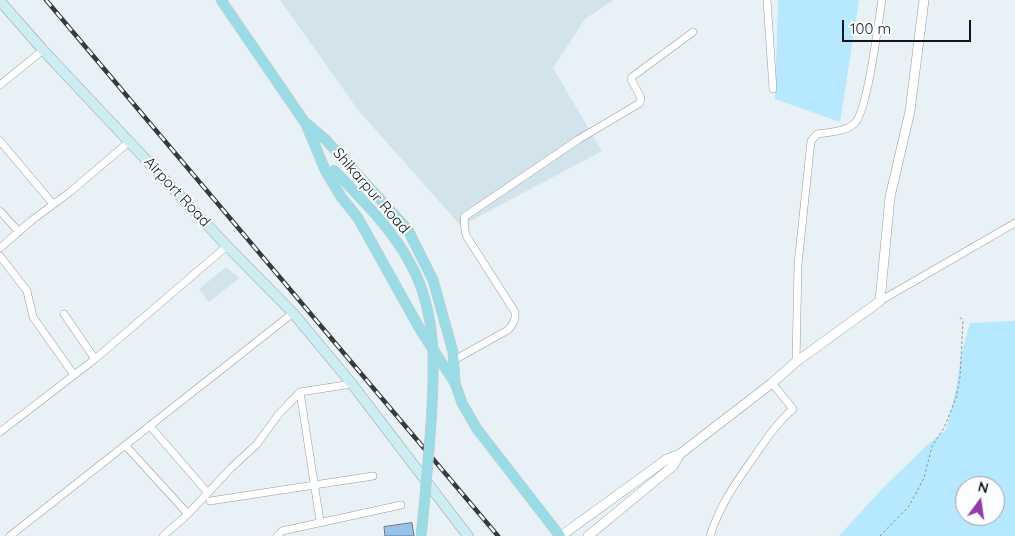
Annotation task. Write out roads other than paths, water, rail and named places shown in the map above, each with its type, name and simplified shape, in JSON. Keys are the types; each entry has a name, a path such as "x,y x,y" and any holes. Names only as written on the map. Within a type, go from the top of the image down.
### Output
{"main road":[{"name":"Shikarpur Road","path":"221,0 305,122 326,172 342,198 358,218 421,331 455,382 462,403 478,429 561,536"},
{"name":"Airport Road","path":"0,1 227,246 293,312 413,463 464,534"},
{"name":"Shikarpur Road","path":"305,122 326,140 408,230 432,280 445,319 454,360 455,382"},
{"path":"305,122 334,170 384,224 398,243 411,264 424,295 433,346 434,389 421,536"}],"street":[{"path":"767,0 773,89"},
{"path":"796,362 798,264 811,141 817,134 845,130 856,122 864,102 882,0"},
{"path":"880,301 890,197 910,111 924,0"},
{"path":"454,360 508,330 516,317 515,312 467,237 464,217 579,140 640,103 641,98 632,84 632,76 694,32"},
{"path":"0,85 44,50"},
{"path":"0,248 130,141"},
{"path":"0,142 53,204"},
{"path":"0,210 19,232"},
{"path":"561,536 667,459 680,454 796,362 880,301 1015,223"},
{"path":"0,432 95,359 227,246"},
{"path":"0,256 27,291 33,317 74,375"},
{"path":"10,536 293,312"},
{"path":"64,314 95,359"},
{"path":"710,536 715,520 735,482 779,421 793,409 772,382"},
{"path":"163,536 209,497 231,468 257,444 278,415 300,392 352,384"},
{"path":"300,392 320,522"},
{"path":"150,426 209,497"},
{"path":"125,445 188,514"},
{"path":"588,536 673,466 680,454"},
{"path":"209,497 373,476"},
{"path":"278,536 282,531 401,505"}],"railway":[{"path":"46,0 498,536"}]}
